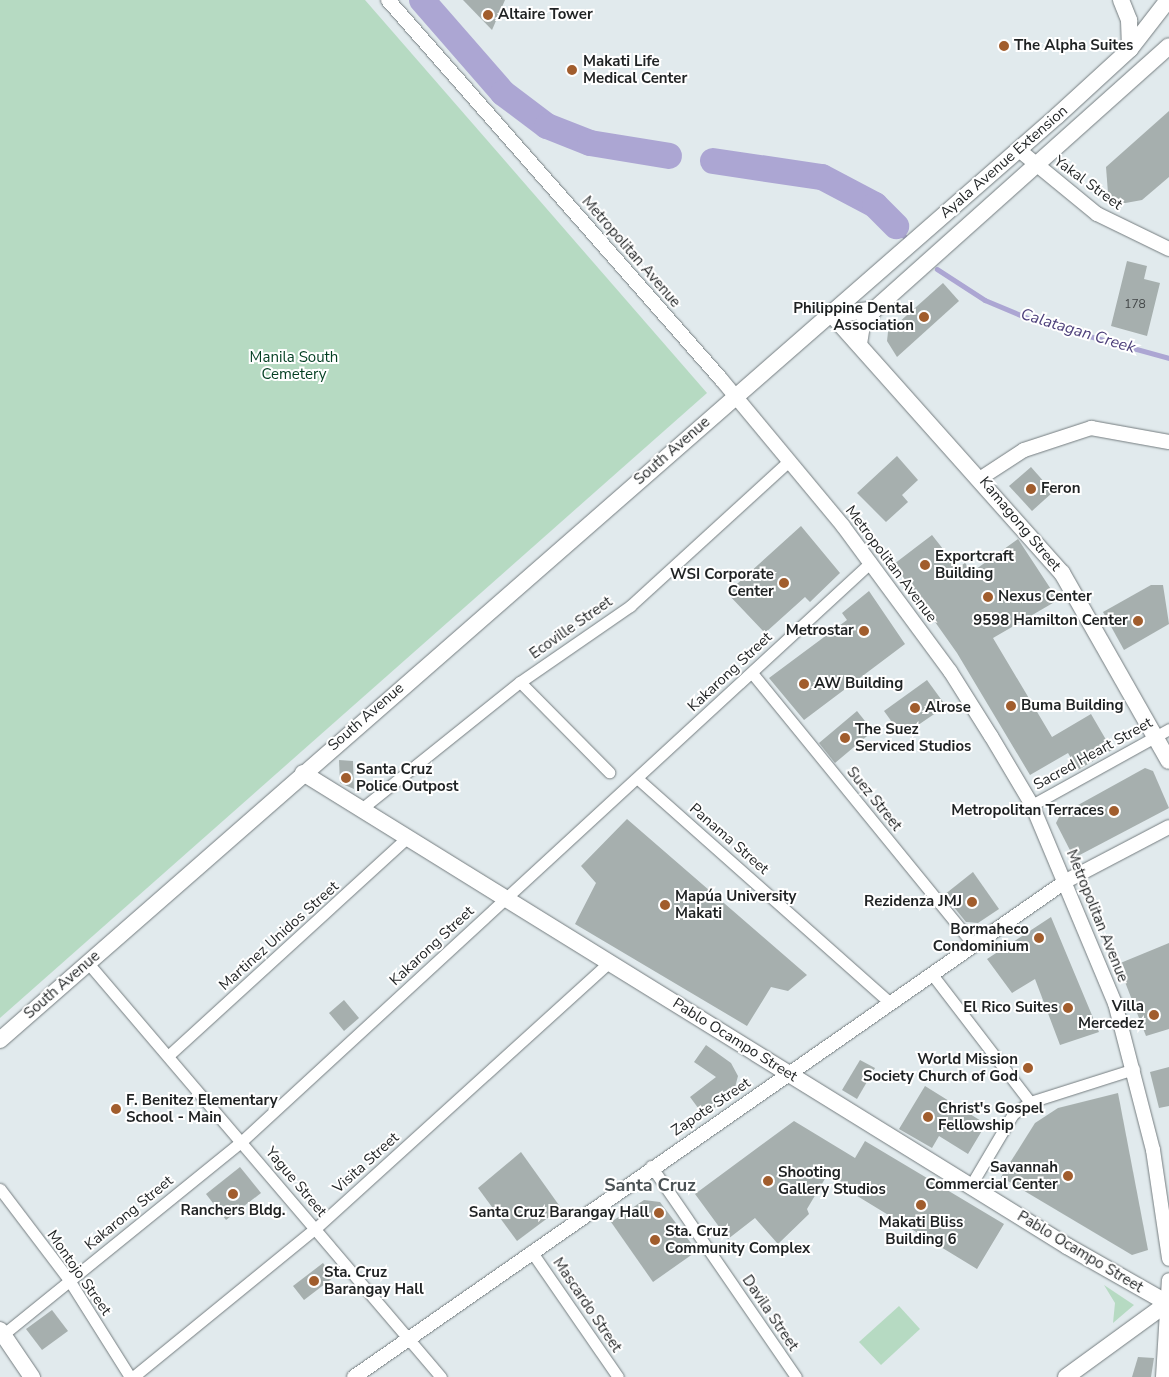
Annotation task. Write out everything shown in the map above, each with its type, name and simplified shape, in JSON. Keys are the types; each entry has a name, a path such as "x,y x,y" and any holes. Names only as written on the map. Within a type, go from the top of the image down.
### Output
{"main road":[{"path":"1121,0 1129,20 1130,50"},
{"name":"Ayala Avenue Extension","path":"735,397 832,315 1130,50 1168,0"},
{"name":"Ayala Avenue Extension","path":"859,344 862,326 875,309 1038,166 1169,46"},
{"path":"832,315 875,309"},
{"name":"Kamagong Street","path":"832,315 981,478 1062,573 1163,733 1169,761"},
{"name":"South Avenue","path":"0,1040 735,397"},
{"name":"Pablo Ocampo Street","path":"303,773 360,810 508,898 788,1074 1169,1303"},
{"path":"1066,1377 1169,1303"},
{"path":"1,1334 32,1377"}],"street":[{"name":"Metropolitan Avenue","path":"388,0 789,461 871,562 950,671 1032,805 1066,881 1114,1003 1134,1069 1153,1150 1169,1259"},
{"name":"Yakal Street","path":"1019,150 1097,214 1169,249"},
{"path":"981,478 1024,450 1091,428 1169,442"},
{"name":"Ecoville Street","path":"360,810 520,682 630,606 789,461"},
{"name":"Kakarong Street","path":"1,1334 242,1141 638,779 871,562"},
{"name":"Suez Street","path":"752,673 974,944"},
{"path":"520,682 609,772"},
{"name":"Sacred Heart Street","path":"1032,805 1163,733"},
{"name":"Panama Street","path":"638,779 889,1002"},
{"name":"Zapote Street","path":"354,1377 652,1166 1066,881 1169,827"},
{"name":"Martinez Unidos Street","path":"169,1055 407,838"},
{"name":"Visita Street","path":"131,1377 316,1228 610,962"},
{"name":"Yague Street","path":"88,963 411,1337 441,1377"},
{"path":"932,973 1030,1102"},
{"path":"971,1185 1013,1114 1030,1102 1134,1069"},
{"name":"Davila Street","path":"652,1166 796,1377"},
{"name":"Montojo Street","path":"0,1189 69,1280 131,1377"},
{"name":"Mascardo Street","path":"531,1251 618,1377"},
{"path":"1163,1377 1169,1280"}],"green space":[{"name":"Manila South Cemetery","path":"0,0 365,0 707,393 0,1018"},
{"path":"1104,1285 1134,1305 1113,1323 1115,1303"},
{"path":"899,1306 920,1329 881,1365 859,1342"}],"building":[{"name":"Altaire Tower","path":"463,0 505,0 492,30"},
{"path":"1169,111 1169,177 1142,200 1109,206 1106,167"},
{"path":"1127,261 1147,266 1144,279 1160,283 1147,336 1111,326"},
{"name":"Philippine Dental Association","path":"943,283 959,301 897,357 887,341 888,332"},
{"path":"897,456 918,480 902,495 908,502 886,522 857,493"},
{"name":"Feron","path":"1031,467 1053,492 1032,511 1009,486"},
{"name":"WSI Corporate Center","path":"801,526 840,573 810,602 805,597 765,633 727,593"},
{"path":"932,535 958,568 965,563 972,572 1018,539 1058,600 993,638 1052,737 1091,714 1112,750 1078,770 1068,753 1030,775 957,653 894,564"},
{"name":"9598 Hamilton Center","path":"1151,585 1163,585 1169,624 1124,650 1103,612"},
{"path":"869,591 905,644 804,720 769,678 847,620 842,613"},
{"name":"Alrose","path":"927,680 946,706 902,736 884,711"},
{"name":"The Suez Serviced Studios","path":"857,711 873,731 835,763 819,743"},
{"name":"Santa Cruz Police Outpost","path":"339,760 353,761 354,789 340,783"},
{"name":"Metropolitan Terraces","path":"1145,768 1153,771 1169,808 1074,858 1056,823 1060,815"},
{"name":"Mapúa University Makati","path":"627,819 807,975 788,991 771,987 747,1026 575,924 596,883 581,866"},
{"name":"Rezidenza JMJ","path":"973,872 999,909 978,923 966,922 944,895"},
{"path":"1051,917 1099,1032 1060,1045 1035,979 1012,993 987,959"},
{"path":"1169,943 1169,1029 1146,1036 1118,964"},
{"path":"344,1000 359,1018 344,1031 329,1013"},
{"path":"706,1045 731,1063 738,1076 733,1095 704,1116 690,1097 716,1077 694,1062"},
{"path":"860,1060 875,1068 857,1099 842,1090"},
{"path":"1169,1067 1169,1106 1159,1108 1150,1072"},
{"name":"Christ's Gospel Fellowship","path":"925,1086 986,1124 968,1154 939,1136 932,1148 899,1129"},
{"name":"Savannah Commercial Center","path":"1118,1093 1148,1250 1132,1255 1001,1177 1035,1123 1058,1108"},
{"path":"794,1121 855,1158 865,1141 1004,1224 977,1269 826,1177 807,1209 809,1214 778,1244 755,1218 728,1239 695,1194"},
{"path":"521,1152 561,1208 517,1241 478,1188"},
{"name":"Ranchers Bldg.","path":"240,1167 261,1193 226,1220 206,1194"},
{"name":"Sta. Cruz Community Complex","path":"644,1200 660,1202 697,1251 653,1282 611,1222"},
{"name":"Sta. Cruz Barangay Hall","path":"323,1263 334,1277 304,1300 293,1286"},
{"path":"52,1310 68,1331 42,1350 26,1329"},
{"path":"1138,1357 1154,1358 1151,1377 1132,1377"}],"waterway":[{"name":"Calatagan Creek","path":"422,0 503,93 547,126 590,143 669,156"},
{"name":"Calatagan Creek","path":"713,161 822,177 875,205 896,226"},
{"name":"Calatagan Creek","path":"896,226 907,239"},
{"name":"Calatagan Creek","path":"937,269 985,300 1035,321 1169,358"}],"place":[{"name":"Altaire Tower","path":"488,15"},
{"name":"The Alpha Suites","path":"1004,46"},
{"name":"Makati Life Medical Center","path":"572,70"},
{"name":"Philippine Dental Association","path":"924,317"},
{"name":"Feron","path":"1031,489"},
{"name":"Exportcraft Building","path":"925,565"},
{"name":"WSI Corporate Center","path":"784,583"},
{"name":"Nexus Center","path":"988,597"},
{"name":"9598 Hamilton Center","path":"1138,621"},
{"name":"Metrostar","path":"864,631"},
{"name":"AW Building","path":"804,684"},
{"name":"Buma Building","path":"1011,706"},
{"name":"Alrose","path":"915,708"},
{"name":"The Suez Serviced Studios","path":"845,738"},
{"name":"Santa Cruz Police Outpost","path":"346,778"},
{"name":"Metropolitan Terraces","path":"1114,811"},
{"name":"Rezidenza JMJ","path":"972,902"},
{"name":"Mapúa University Makati","path":"665,905"},
{"name":"Bormaheco Condominium","path":"1039,938"},
{"name":"El Rico Suites","path":"1068,1008"},
{"name":"Villa Mercedez","path":"1154,1015"},
{"name":"World Mission Society Church of God","path":"1028,1068"},
{"name":"F. Benitez Elementary School - Main","path":"116,1109"},
{"name":"Christ's Gospel Fellowship","path":"928,1117"},
{"name":"Savannah Commercial Center","path":"1068,1176"},
{"name":"Shooting Gallery Studios","path":"768,1181"},
{"name":"Ranchers Bldg.","path":"233,1194"},
{"name":"Makati Bliss Building 6","path":"921,1205"},
{"name":"Santa Cruz Barangay Hall","path":"659,1213"},
{"name":"Sta. Cruz Community Complex","path":"655,1240"},
{"name":"Sta. Cruz Barangay Hall","path":"314,1281"}],"district":[{"name":"Santa Cruz","path":"650,1185"}]}
